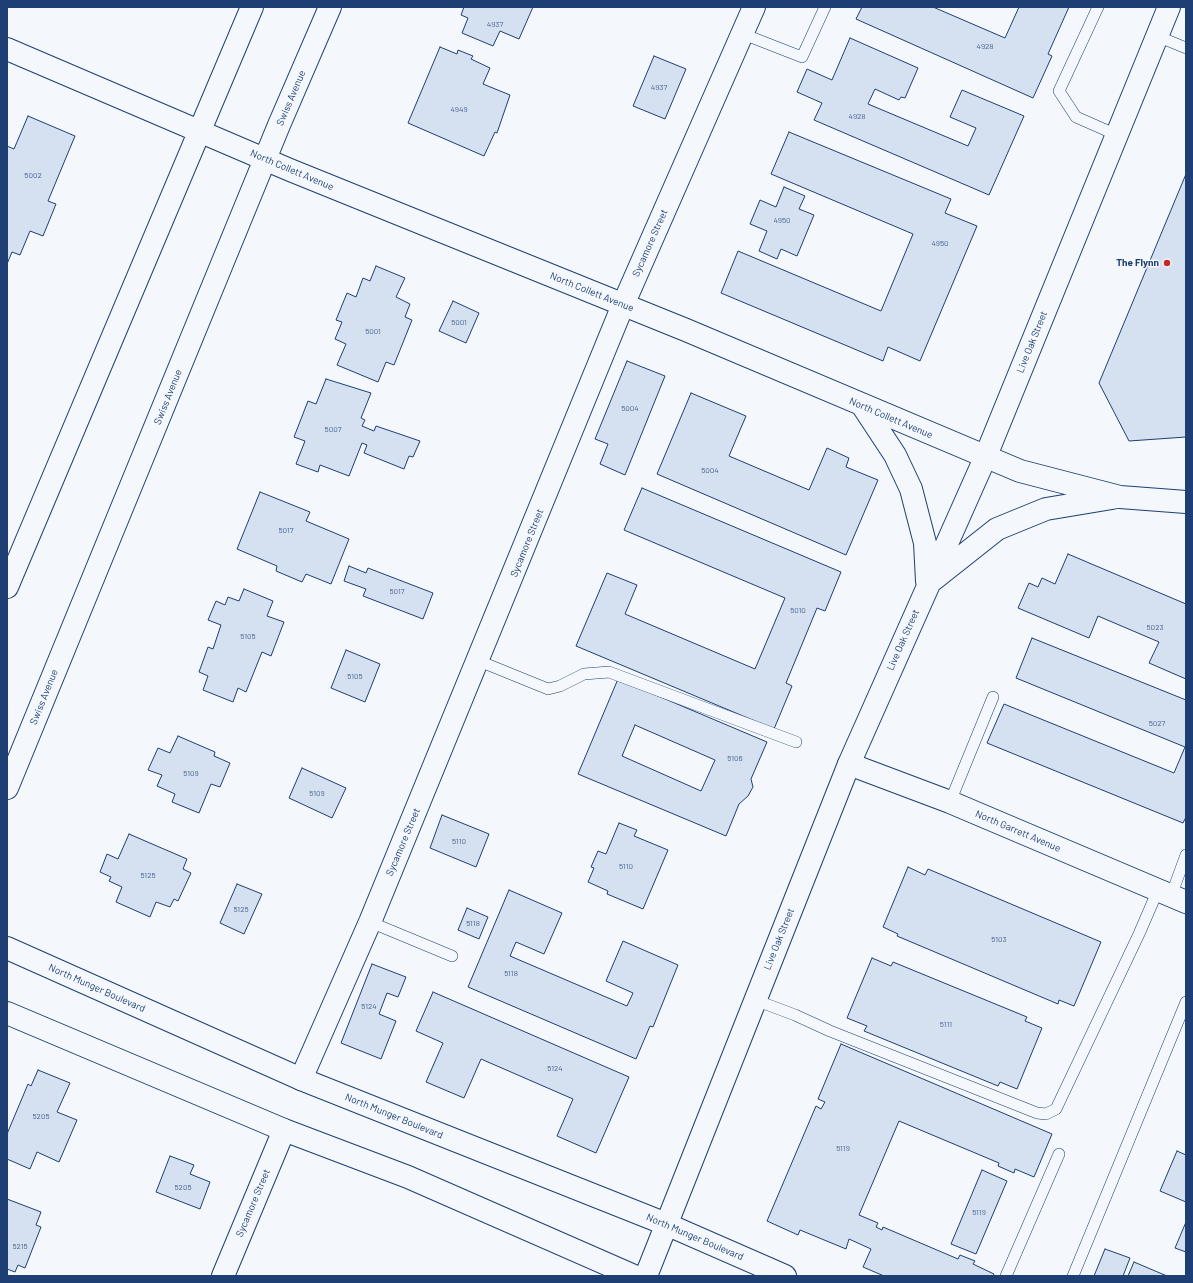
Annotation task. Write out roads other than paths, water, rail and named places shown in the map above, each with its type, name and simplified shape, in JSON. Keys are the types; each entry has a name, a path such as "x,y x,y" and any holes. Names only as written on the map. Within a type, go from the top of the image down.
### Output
{"street":[{"path":"7,587 252,7"},
{"name":"Swiss Avenue","path":"7,788 265,160 330,7"},
{"name":"Sycamore Street","path":"300,1079 370,922 479,661 623,305 754,7"},
{"name":"Live Oak Street","path":"646,1276 848,764 985,458 1169,7"},
{"name":"North Collett Avenue","path":"7,49 265,160 686,330 985,458 1020,471 1120,497 1186,502"},
{"path":"862,405 895,455 911,489 925,543 928,584"},
{"path":"928,584 997,529 1046,509 1120,497"},
{"name":"North Garrett Avenue","path":"848,764 950,802 1172,896"},
{"name":"North Munger Boulevard","path":"7,948 300,1079 666,1224 785,1276"},
{"path":"7,1013 284,1130 408,1177 634,1276"},
{"name":"Sycamore Street","path":"223,1276 284,1130"}],"lane":[{"path":"743,34 802,57 825,7"},
{"path":"1098,7 1059,91 1076,117 1117,135"},
{"path":"1157,36 1186,48"},
{"path":"479,661 548,689 560,686 584,674 609,672 796,742"},
{"path":"950,802 992,698"},
{"path":"755,1000 796,1015 830,1031 1037,1113 1046,1114 1056,1109 1139,934 1172,896 1186,855"},
{"path":"370,922 452,956"},
{"path":"1074,1276 1186,1002"},
{"path":"1006,1276 1059,1154"}],"place":[{"name":"The Flynn","path":"1167,263"}]}
